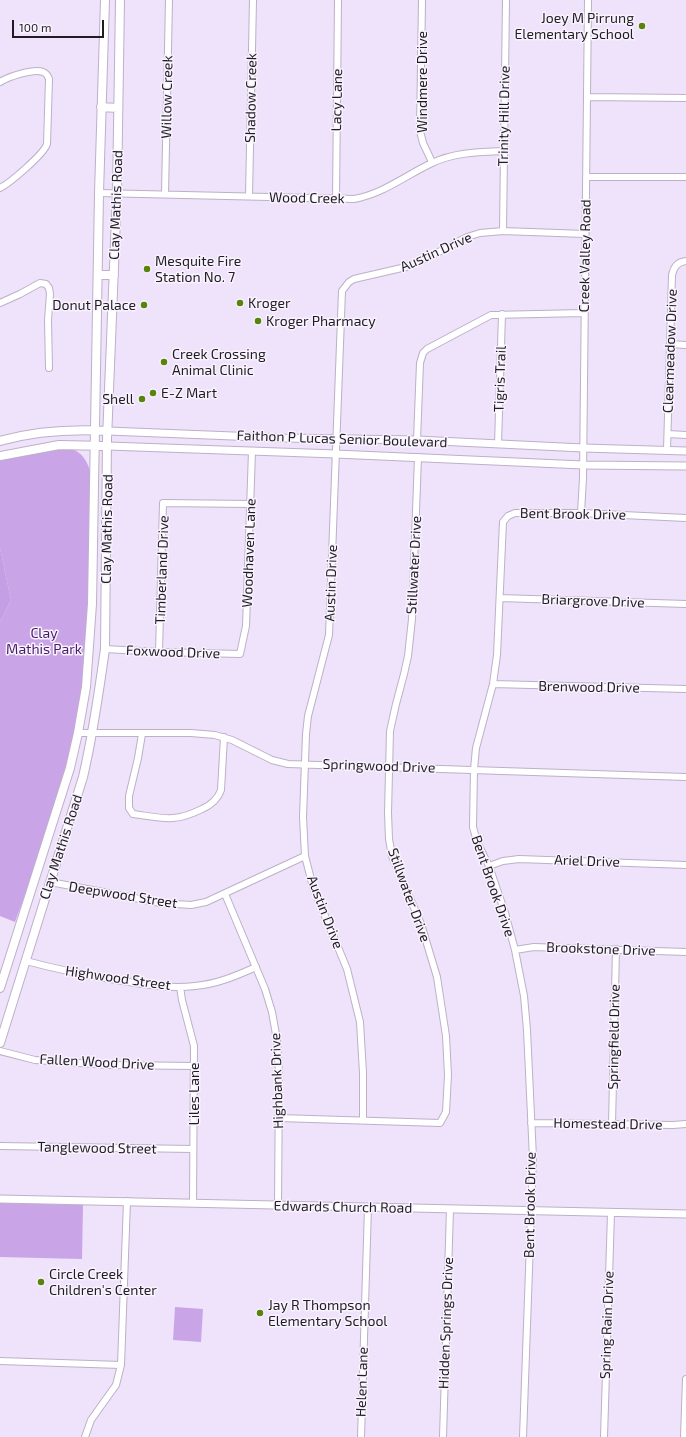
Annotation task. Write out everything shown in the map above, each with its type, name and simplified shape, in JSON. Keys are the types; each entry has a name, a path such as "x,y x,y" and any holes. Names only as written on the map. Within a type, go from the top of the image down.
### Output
{"main road":[{"name":"Clay Mathis Road","path":"0,988 59,805 78,733 86,687 92,604 96,339 104,0"},
{"name":"Clay Mathis Road","path":"0,1043 83,777 100,690 105,649 108,431 114,275 120,0"},
{"path":"101,107 118,108"},
{"path":"98,275 114,275"},
{"path":"96,339 112,340"},
{"name":"Faithon P Lucas Senior Boulevard","path":"0,441 56,430 108,431"},
{"name":"Faithon P Lucas Senior Boulevard","path":"0,456 59,445 108,446"}],"street":[{"name":"Willow Creek","path":"165,194 169,0"},
{"name":"Shadow Creek","path":"249,196 253,0"},
{"name":"Lacy Lane","path":"336,199 338,0"},
{"name":"Windmere Drive","path":"422,0 420,131 423,143 432,162"},
{"name":"Trinity Hill Drive","path":"502,231 506,0"},
{"name":"Creek Valley Road","path":"581,513 587,177 588,0"},
{"path":"0,82 16,75 40,71 47,74 50,78 46,149 0,188"},
{"path":"587,96 686,98"},
{"name":"Wood Creek","path":"99,193 354,199 368,196 382,190 432,162 452,155 470,152 504,151"},
{"path":"587,177 686,177"},
{"name":"Austin Drive","path":"363,1120 363,1072 360,1022 347,969 319,902 305,856 303,817 308,716 329,635 342,295 346,285 354,280 406,267 473,234 502,231 585,234"},
{"name":"Clearmeadow Drive","path":"667,450 672,275 678,263 686,261"},
{"path":"0,304 40,283 46,284 49,288 50,294 48,320 48,368"},
{"path":"416,440 420,363 423,353 433,345 495,314 584,313"},
{"name":"Tigris Trail","path":"498,444 502,314"},
{"path":"670,344 686,344"},
{"name":"Faithon P Lucas Senior Boulevard","path":"108,431 229,436 416,440 686,451"},
{"path":"668,434 686,435"},
{"path":"229,436 229,450"},
{"name":"Faithon P Lucas Senior Boulevard","path":"108,446 418,457 583,465 686,466"},
{"name":"Woodhaven Lane","path":"240,654 246,626 252,451"},
{"name":"Stillwater Drive","path":"279,1118 440,1123 446,1112 448,1075 446,1036 437,977 421,924 392,856 389,839 388,766 390,731 406,668 412,619 418,457"},
{"name":"Timberland Drive","path":"159,652 164,503 250,504"},
{"name":"Bent Brook Drive","path":"523,1437 533,1158 530,1122 528,1036 525,1003 515,950 505,913 489,866 477,842 472,827 476,748 493,684 497,655 503,527 506,518 510,514 515,513 581,513 686,518"},
{"name":"Briargrove Drive","path":"500,598 686,604"},
{"name":"Foxwood Drive","path":"105,649 240,654"},
{"name":"Brenwood Drive","path":"493,684 686,689"},
{"name":"Springwood Drive","path":"78,733 191,733 224,737 272,760 288,764 388,766 686,777"},
{"path":"142,734 137,764 129,796 129,808 133,814 167,819 178,819 193,814 214,802 220,794 224,737"},
{"name":"Deepwood Street","path":"50,882 161,903 191,905 206,902 225,894 305,856"},
{"name":"Ariel Drive","path":"489,866 503,861 519,859 686,865"},
{"name":"Highbank Drive","path":"225,894 265,989 272,1012 277,1040 279,1073 278,1206"},
{"name":"Brookstone Drive","path":"515,950 534,947 686,952"},
{"name":"Springfield Drive","path":"612,1124 616,949"},
{"name":"Highwood Street","path":"26,961 60,970 134,983 168,987 195,986 222,981 256,967"},
{"name":"Liles Lane","path":"180,987 194,1046 193,1204"},
{"name":"Fallen Wood Drive","path":"0,1051 35,1060 110,1065 194,1066"},
{"name":"Homestead Drive","path":"530,1122 686,1124"},
{"name":"Tanglewood Street","path":"0,1146 194,1149"},
{"name":"Edwards Church Road","path":"0,1199 686,1214"},
{"path":"85,1437 91,1420 116,1385 121,1365 127,1202"},
{"name":"Helen Lane","path":"361,1437 368,1207"},
{"name":"Hidden Springs Drive","path":"443,1437 450,1209"},
{"name":"Spring Rain Drive","path":"604,1437 611,1213"},
{"path":"0,1361 121,1365"},
{"path":"684,1437 686,1379"}],"green space":[{"name":"Clay Mathis Park","path":"69,448 78,452 84,458 91,475 88,622 83,685 69,762 42,849 15,922 0,916 0,622 11,600 0,548 0,460 43,450"},
{"path":"0,1203 83,1205 82,1259 0,1257"},
{"path":"175,1307 203,1309 201,1342 173,1340"}],"shaded area":[{"path":"0,548 11,600 0,622"}],"place":[{"name":"Joey M Pirrung Elementary School","path":"642,26"},
{"name":"Mesquite Fire Station No. 7","path":"147,269"},
{"name":"Kroger","path":"240,303"},
{"name":"Donut Palace","path":"144,305"},
{"name":"Kroger Pharmacy","path":"258,321"},
{"name":"Creek Crossing Animal Clinic","path":"164,362"},
{"name":"E-Z Mart","path":"153,393"},
{"name":"Shell","path":"142,399"},
{"name":"Circle Creek Children's Center","path":"41,1282"},
{"name":"Jay R Thompson Elementary School","path":"260,1313"}]}
